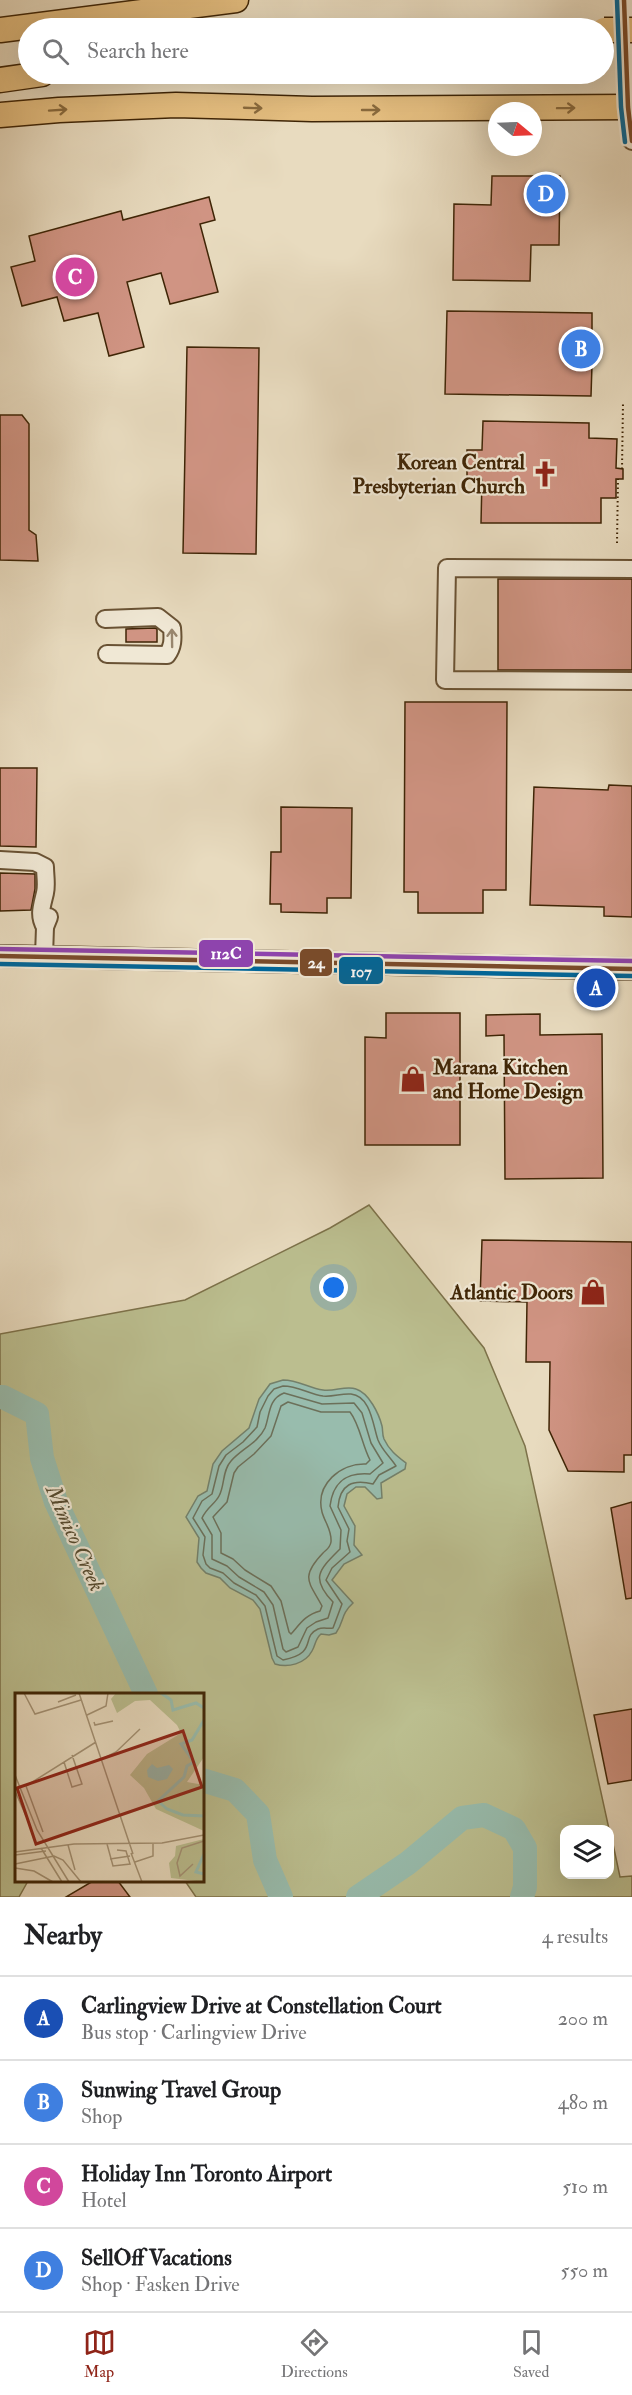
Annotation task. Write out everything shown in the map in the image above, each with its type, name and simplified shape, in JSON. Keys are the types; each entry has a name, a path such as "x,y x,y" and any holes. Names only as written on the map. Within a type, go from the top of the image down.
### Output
{"highway":[{"path":"94,18 236,0"},
{"path":"0,30 18,28"},
{"path":"614,30 632,30"},
{"path":"0,80 18,77"},
{"path":"0,115 176,105 312,109 628,107"}],"main road":[{"path":"0,956 632,969"}],"street":[{"path":"624,0 628,107 632,141"},
{"path":"632,568 447,568 445,680 632,681"},
{"path":"105,618 158,617 172,628 173,640 172,649 167,656 107,654"},
{"path":"0,860 35,862 45,867 45,894 49,902 49,920 45,927 44,956"}],"path":[{"path":"621,469 623,403"},
{"path":"617,543 618,479"}],"shaded area":[{"path":"369,1205 484,1348 525,1446 608,1825 560,1825 560,1879 614,1879 614,1849 620,1877 632,1876 632,1897 196,1897 186,1882 204,1882 204,1693 15,1693 15,1882 27,1882 19,1897 0,1897 0,1334 185,1300 330,1228"}],"water":[{"path":"283,1380 323,1390 348,1388 361,1391 376,1410 386,1443 406,1463 405,1469 381,1483 382,1498 377,1499 365,1487 356,1487 347,1494 344,1506 355,1526 354,1545 362,1555 344,1564 332,1580 353,1603 346,1611 336,1633 321,1634 305,1659 296,1664 285,1665 275,1664 272,1658 260,1609 253,1600 230,1588 220,1578 206,1573 201,1568 197,1562 199,1538 186,1517 198,1496 207,1491 213,1464 222,1451 249,1428 259,1399 270,1384"}],"building":[{"path":"492,176 560,176 559,245 531,245 530,281 453,280 454,204 491,205"},
{"path":"209,197 215,220 200,224 218,292 170,304 161,273 127,282 144,347 109,356 98,313 64,321 57,297 22,306 11,267 35,261 29,236 121,211 123,220"},
{"path":"447,311 592,313 592,345 596,345 595,365 592,365 591,396 445,394"},
{"path":"187,347 259,348 256,554 183,553"},
{"path":"0,415 22,415 29,424 29,530 36,535 38,561 0,560"},
{"name":"Korean Central Presbyterian Church","path":"483,421 589,423 589,438 617,439 616,468 623,469 623,479 616,479 616,498 601,498 601,523 481,523 482,479 467,479 467,450 482,450"},
{"path":"498,579 632,579 632,670 498,670"},
{"path":"126,629 157,629 157,642 126,642"},
{"path":"405,702 507,702 506,890 483,890 483,913 418,913 418,892 404,892"},
{"path":"0,768 37,768 36,847 0,846"},
{"path":"609,785 632,786 632,917 604,916 604,907 530,905 534,787 608,790"},
{"path":"281,807 352,808 351,898 327,898 327,913 281,912 281,904 270,904 271,852 281,852"},
{"path":"0,873 35,874 31,910 0,911"},
{"path":"386,1013 460,1013 460,1145 365,1145 365,1037 386,1038"},
{"path":"540,1014 540,1035 602,1034 603,1178 505,1179 504,1035 486,1036 486,1015"},
{"path":"482,1240 632,1242 632,1455 624,1455 624,1472 568,1471 549,1430 550,1362 526,1362 527,1302 480,1301"},
{"path":"632,1502 632,1598 626,1599 611,1508"},
{"path":"632,1709 632,1780 608,1784 594,1715"},
{"path":"91,1882 119,1882 130,1897 66,1897"}],"waterway":[{"name":"Mimico Creek","path":"0,1397 37,1414 42,1458 56,1502 146,1693"},
{"name":"Mimico Creek","path":"204,1781 235,1790 258,1814 265,1860 281,1897"},
{"name":"Mimico Creek","path":"358,1897 408,1863 462,1818 484,1815 514,1829 525,1848 525,1887 522,1897"}],"transit line":[{"name":"107","path":"617,0 621,107 625,142"},
{"name":"24","path":"624,0 628,107 632,141"},
{"name":"112C","path":"0,949 632,961"},
{"name":"24","path":"0,956 632,969"},
{"name":"107","path":"0,964 632,976"}],"place":[{"name":"SellOff Vacations","path":"546,194"},
{"name":"Holiday Inn Toronto Airport","path":"75,277"},
{"name":"Sunwing Travel Group","path":"581,349"},
{"name":"Korean Central Presbyterian Church","path":"545,474"},
{"name":"Carlingview Drive at Constellation Court","path":"596,988"},
{"name":"Marana Kitchen and Home Design","path":"413,1079"},
{"name":"Atlantic Doors","path":"593,1292"}]}
